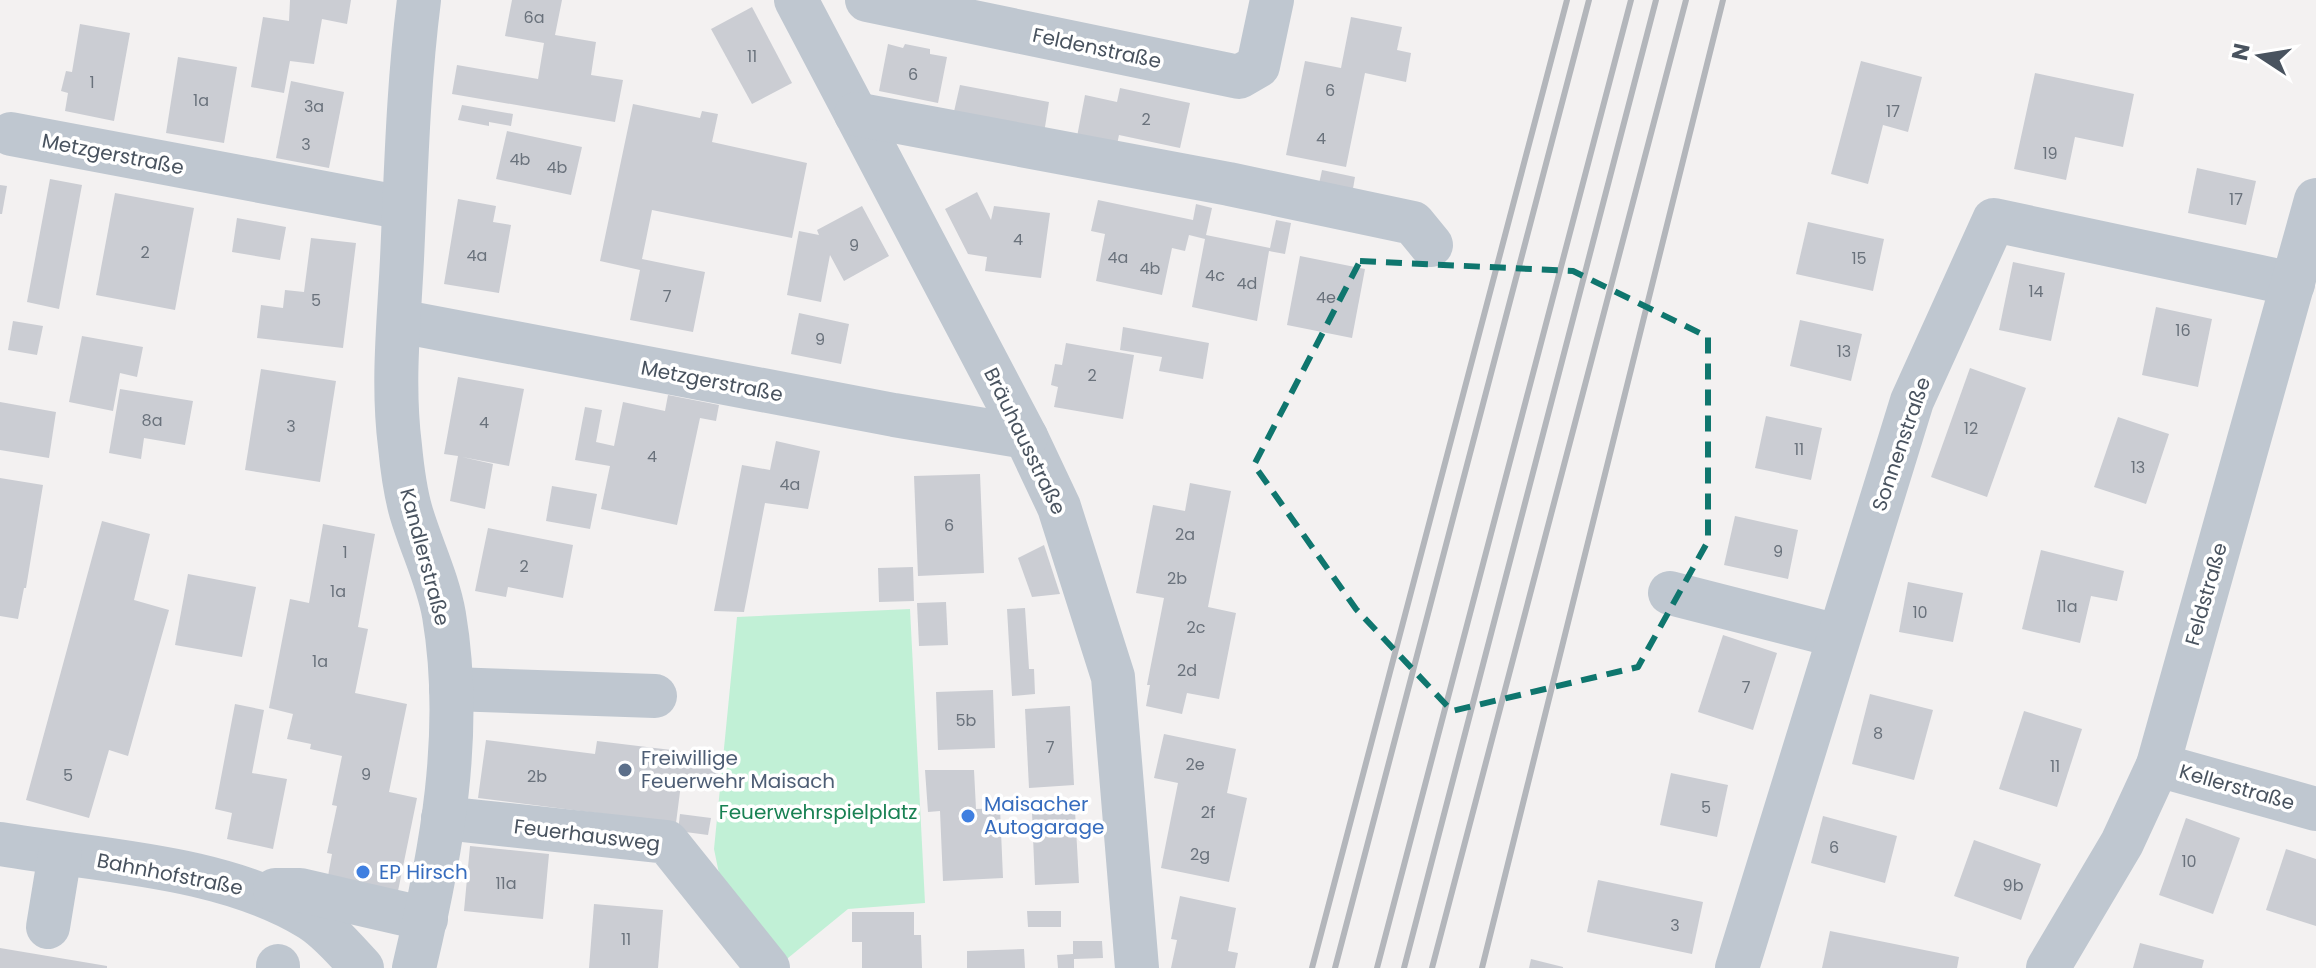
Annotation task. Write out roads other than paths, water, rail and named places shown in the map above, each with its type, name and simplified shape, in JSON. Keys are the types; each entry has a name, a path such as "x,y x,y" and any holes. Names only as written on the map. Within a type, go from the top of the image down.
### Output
{"street":[{"name":"Kandlerstraße","path":"414,968 426,919 451,752 451,689 444,613 409,506 399,445 396,380 413,50 419,0"},
{"name":"Bräuhausstraße","path":"796,0 1026,437 1059,507 1113,677 1137,968"},
{"name":"Feldenstraße","path":"867,0 1239,77 1258,66 1272,0"},
{"path":"856,114 1229,184 1413,223 1431,245"},
{"name":"Metzgerstraße","path":"11,134 404,208"},
{"name":"Feldstraße","path":"2048,968 2122,843 2158,765 2316,200"},
{"name":"Sonnenstraße","path":"1737,968 1912,401 1994,220 2293,284"},
{"name":"Metzgerstraße","path":"399,321 1026,437"},
{"path":"1670,593 1838,636"},
{"path":"451,689 655,696"},
{"name":"Kellerstraße","path":"2158,765 2316,809"},
{"name":"Feuerhausweg","path":"443,818 667,842 768,968"},
{"name":"Bahnhofstraße","path":"0,844 180,872 253,890 311,919 362,968"},
{"path":"48,927 60,854"},
{"path":"253,890 300,890 426,919"}],"railway":[{"path":"1312,968 1567,0"},
{"path":"1335,968 1589,0"},
{"path":"1377,968 1631,0"},
{"path":"1404,968 1656,0"},
{"path":"1432,968 1686,0"},
{"path":"1482,968 1723,0"}],"place":[{"name":"Freiwillige Feuerwehr Maisach","path":"625,770"},
{"name":"Maisacher Autogarage","path":"968,816"},
{"name":"EP Hirsch","path":"363,872"}],"park label":[{"name":"Feuerwehrspielplatz","path":"818,812"}]}
